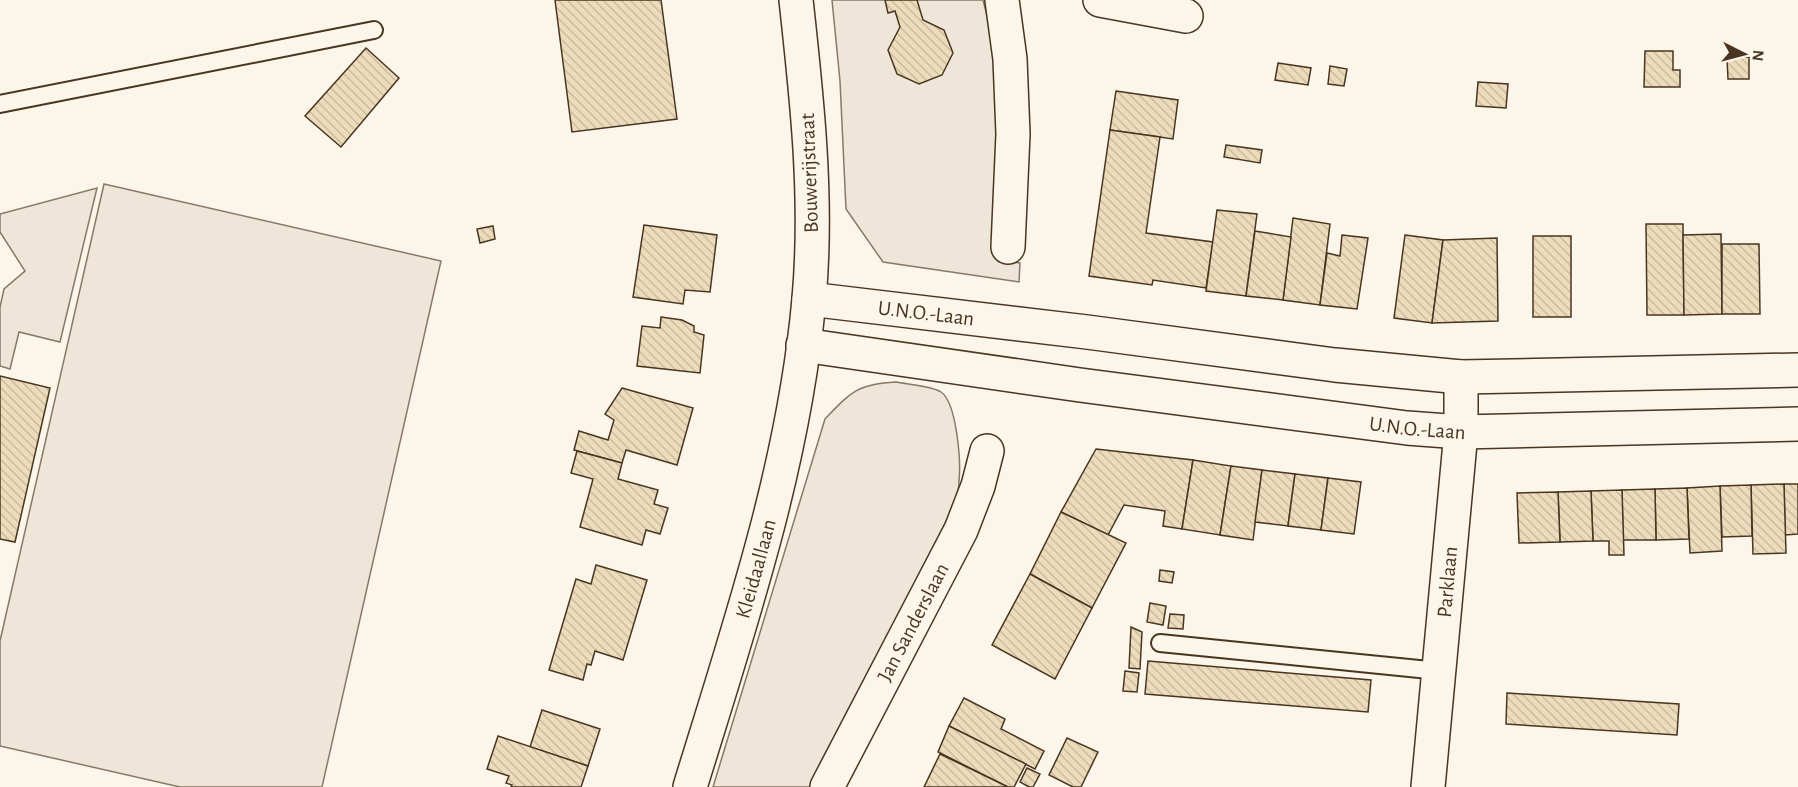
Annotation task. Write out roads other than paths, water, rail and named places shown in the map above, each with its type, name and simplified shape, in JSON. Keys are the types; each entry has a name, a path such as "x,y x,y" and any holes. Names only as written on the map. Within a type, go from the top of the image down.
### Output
{"street":[{"name":"Bouwerijstraat","path":"796,0 810,147 812,202 809,299 803,345"},
{"path":"1002,0 1011,59 1013,134 1008,247"},
{"path":"1100,0 1186,16"},
{"name":"U.N.O.-Laan","path":"809,299 1335,365 1461,377 1798,370"},
{"path":"1038,379 1046,327"},
{"name":"U.N.O.-Laan","path":"803,345 1407,428 1461,432 1798,424"},
{"name":"Kleidaallaan","path":"690,787 764,545 786,442 803,345"},
{"name":"Parklaan","path":"1428,787 1461,432 1461,377"},
{"name":"Jan Sanderslaan","path":"827,787 961,530 978,486 987,452"}],"lane":[{"path":"0,104 374,30"},
{"path":"1160,643 1439,671"}]}
